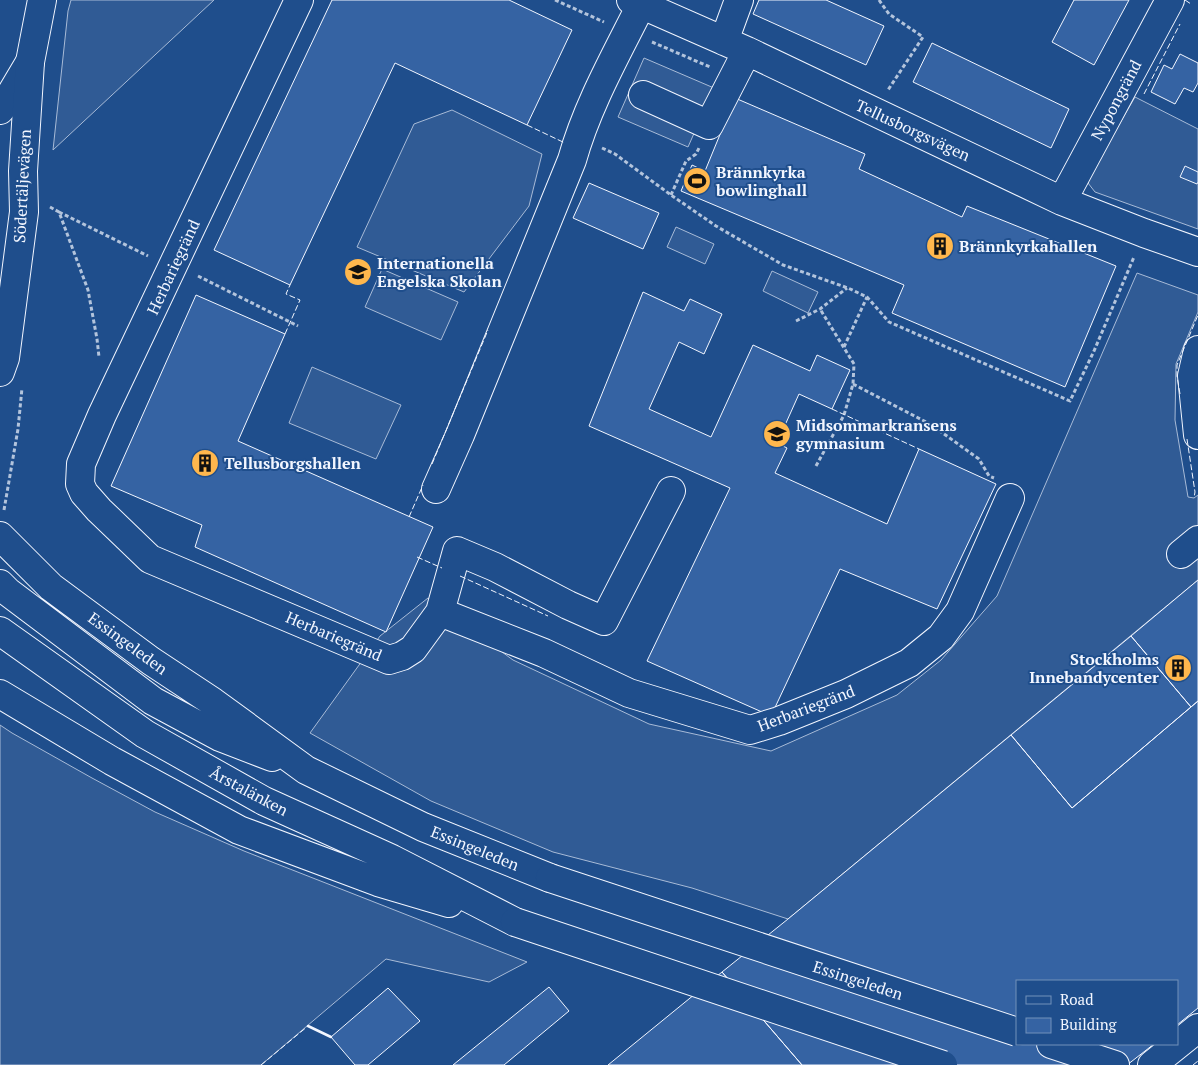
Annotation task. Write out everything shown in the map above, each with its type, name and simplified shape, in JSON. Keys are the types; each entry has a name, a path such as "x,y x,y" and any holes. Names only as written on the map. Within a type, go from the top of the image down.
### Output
{"main road":[{"name":"Södertäljevägen","path":"0,372 5,358 24,212 23,171 30,62 42,0"},
{"name":"Herbariegränd","path":"299,0 81,464 80,484 84,494 150,559 389,660 402,656 414,649 440,612 544,653 629,693 750,730 779,721 846,694 909,663 941,637 960,611 1010,498"},
{"path":"643,95 709,125 735,46 739,0"},
{"name":"Nypongränd","path":"1062,201 1170,0"},
{"path":"436,489 460,435 572,160 578,137 627,32 636,2"},
{"name":"Tellusborgsvägen","path":"636,2 735,46 1062,201 1198,252"},
{"path":"0,110 30,62"},
{"path":"1198,350 1192,376 1198,435"},
{"path":"440,612 458,551 495,566 568,605 604,621 671,491"},
{"name":"Essingeleden","path":"0,536 51,587 151,661 213,702 306,770 423,827 550,878 1016,1032"},
{"path":"0,584 8,592 153,700 220,737 306,770"},
{"name":"Årstalänken","path":"0,631 145,734 264,802 392,860 515,922"},
{"path":"0,694 112,761 239,830 378,882 515,922 943,1065"},
{"path":"1178,1044 1198,1028"},
{"path":"1054,1045 1115,1065"},
{"path":"1152,1065 1177,1045"}],"path":[{"path":"555,0 627,32"},
{"path":"874,111 923,37 890,14 879,0"},
{"path":"671,195 686,160 696,154 709,125"},
{"path":"615,154 716,226 783,265 848,288 867,297 889,322 1070,401 1094,351 1144,233"},
{"path":"45,204 173,268 192,273 298,326"},
{"path":"59,212 88,290 100,363"},
{"path":"796,321 820,309 848,288"},
{"path":"844,348 867,297"},
{"path":"816,466 844,414 853,384 854,364 820,309"},
{"path":"853,384 930,424 980,459 989,476 1012,488 1010,498"}],"shaded area":[{"path":"71,0 214,0 53,150 68,11"},
{"path":"644,58 714,88 688,147 618,117"},
{"path":"1135,97 1198,129 1198,229 1095,192 1088,183 1091,173"},
{"path":"452,110 542,154 529,206 464,292 357,247 414,124"},
{"path":"676,227 714,244 705,264 667,247"},
{"path":"382,269 458,302 441,340 365,307"},
{"path":"772,271 818,292 808,313 763,291"},
{"path":"1137,273 1198,295 1198,312 1176,364 1175,420 1188,497 1194,498 1198,495 1198,580 788,919 692,888 553,852 431,801 310,733 380,636 428,598 513,660 649,724 771,751 897,695 941,660 997,596"},
{"path":"312,367 401,405 376,459 289,423"},
{"path":"0,725 155,812 244,851 527,962 489,982 386,959 261,1065 0,1065"}],"building":[{"path":"332,0 509,0 572,30 527,125 395,63 290,285 214,250"},
{"path":"759,0 826,0 884,26 866,65 753,14"},
{"path":"1074,0 1129,0 1094,65 1052,42"},
{"path":"932,43 1069,109 1051,148 913,82"},
{"path":"1180,54 1198,63 1198,83 1193,92 1184,88 1175,104 1151,92 1164,65 1172,69"},
{"name":"Brännkyrkahallen","path":"735,98 865,154 859,169 962,217 967,206 1116,266 1065,387 892,313 904,285 681,191 692,165 705,171"},
{"path":"1185,166 1198,172 1197,184 1180,177"},
{"path":"589,183 659,213 643,249 573,218"},
{"path":"643,292 684,311 690,299 722,314 704,354 679,342 649,409 711,437 753,345 810,371 817,355 850,370 832,409 799,394 777,443 787,448 775,473 887,524 919,449 996,484 937,609 840,569 771,716 647,661 730,488 589,426"},
{"name":"Tellusborgshallen","path":"196,295 285,334 238,441 433,527 386,632 195,547 202,525 111,486"},
{"name":"Stockholms Innebandycenter","path":"1198,580 1198,701 1191,707 1131,636"},
{"path":"1131,636 1191,707 1072,808 1011,735"},
{"path":"1198,701 1198,1008 1178,1024 1178,980 1016,980 1016,1045 1153,1045 1127,1065 802,1065 722,972 1011,735 1072,808"},
{"path":"722,972 802,1065 608,1065"},
{"path":"549,987 569,1011 504,1065 453,1065"},
{"path":"388,988 420,1021 368,1065 355,1065 331,1037"}],"fence":[{"path":"1185,0 1191,4"},
{"path":"1144,94 1180,24"},
{"path":"527,125 565,143"},
{"path":"285,334 300,300 286,294 290,285"},
{"path":"1180,394 1177,365 1198,315"},
{"path":"432,464 488,330"},
{"path":"832,409 919,449"},
{"path":"1187,439 1195,492 1194,498"},
{"path":"409,517 423,485"},
{"path":"417,557 442,568"},
{"path":"460,576 548,616"},
{"path":"261,1065 308,1026"},
{"path":"1193,1065 1198,1061"}],"wall":[{"path":"308,1026 331,1037"}],"place":[{"name":"Brännkyrka bowlinghall","path":"697,181"},
{"name":"Brännkyrkahallen","path":"940,246"},
{"name":"Internationella Engelska Skolan","path":"358,272"},
{"name":"Midsommarkransens gymnasium","path":"777,434"},
{"name":"Tellusborgshallen","path":"205,463"},
{"name":"Stockholms Innebandycenter","path":"1178,668"}]}
